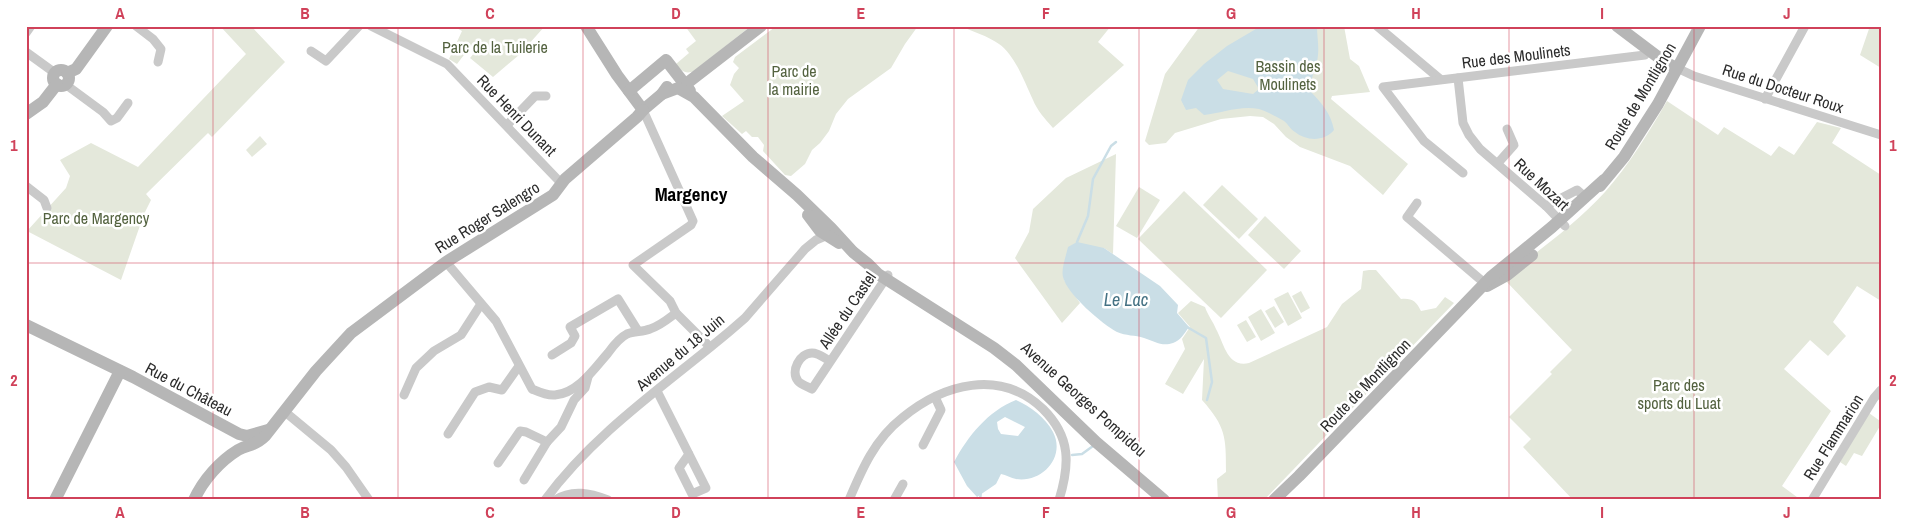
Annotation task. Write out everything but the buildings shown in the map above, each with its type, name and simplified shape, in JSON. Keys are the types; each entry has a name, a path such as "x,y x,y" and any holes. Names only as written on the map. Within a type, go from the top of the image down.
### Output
{"main road":[{"path":"26,114 43,102 61,78 76,69 107,26"},
{"path":"586,26 633,88 643,110 672,83 686,84 761,26"},
{"path":"592,26 623,76 633,88"},
{"path":"1618,26 1649,50 1677,68"},
{"name":"Route de Montlignon","path":"1274,500 1484,286 1507,275 1591,198 1629,149 1658,104 1700,26"},
{"name":"Avenue Georges Pompidou","path":"633,88 666,60 694,97 753,157 776,177 783,188 805,211 868,264 1002,354 1032,378 1103,448 1164,500"},
{"name":"Avenue Georges Pompidou","path":"662,94 678,88 694,97"},
{"name":"Rue Roger Salengro","path":"194,500 202,484 214,470 244,442 270,428 341,343 377,312 446,262 553,195 561,183 643,110"},
{"name":"Route de Montlignon","path":"1562,223 1585,197 1604,180"},
{"name":"Avenue Georges Pompidou","path":"886,277 1025,364 1108,446 1172,500"},
{"name":"Rue du Château","path":"26,325 120,372 244,442"},
{"path":"55,500 120,372"}],"street":[{"path":"26,33 31,26"},
{"path":"136,26 153,39 161,49 158,62"},
{"path":"311,51 326,60 359,26"},
{"name":"Rue Henri Dunant","path":"371,26 446,64 561,183"},
{"path":"389,36 393,26"},
{"path":"1377,26 1440,79"},
{"path":"1765,99 1804,28"},
{"name":"Rue des Moulinets","path":"1462,173 1424,141 1382,87 1645,55 1649,50"},
{"path":"26,52 103,112 111,122 117,118 128,102"},
{"name":"Rue du Docteur Roux","path":"1677,68 1694,76 1881,135"},
{"name":"Rue Mozart","path":"1458,78 1463,123 1469,135 1480,149 1546,206 1562,223"},
{"path":"507,125 534,96 546,96"},
{"path":"643,110 693,221 691,225 633,265 670,301 676,313 710,347"},
{"name":"Rue Mozart","path":"1498,163 1514,144 1508,129"},
{"path":"26,186 44,200 47,208"},
{"path":"1546,206 1577,190 1585,197"},
{"path":"1417,202 1406,217 1484,286"},
{"path":"805,249 814,235 825,228"},
{"name":"Avenue du 18 Juin","path":"545,500 557,484 608,430 745,318 825,228"},
{"path":"446,262 496,321 532,389 545,394 555,395 568,391 588,377 627,334 650,329 663,323 676,313"},
{"name":"Allée du Castel","path":"830,361 886,277"},
{"path":"552,355 571,343 575,336 570,327 618,299 638,331"},
{"path":"404,394 416,368 434,351 461,335 481,304"},
{"path":"448,434 475,392 489,387 502,390 519,366"},
{"path":"524,480 547,442 561,427 574,400 585,388 588,377"},
{"path":"848,500 867,459 881,438 901,418 935,397 954,388 979,384 1012,388 1035,402 1050,417 1061,432 1066,447 1067,470 1059,500"},
{"name":"Rue Flammarion","path":"1812,500 1871,403 1881,390"},
{"path":"568,391 574,400"},
{"path":"657,391 689,454"},
{"path":"923,445 941,410 935,397"},
{"path":"284,411 330,450 346,467 369,500"},
{"path":"498,463 520,431 547,442"},
{"path":"894,500 903,484"},
{"path":"556,500 569,494 580,493 608,500"}],"green space":[{"name":"Parc de Margency","path":"220,26 251,26 285,62 212,137 208,133 146,194 151,200 144,214 121,280 27,231 66,188 70,176 60,160 91,143 138,167 246,54"},
{"name":"Parc de la Tuilerie","path":"453,26 545,26 519,55 493,77 470,58 475,52 470,47 457,64 449,59 462,31"},
{"path":"685,26 751,26 694,71 686,72 676,64 689,53 686,49 696,41"},
{"name":"Parc de la mairie","path":"918,26 891,68 848,99 836,114 829,131 812,150 805,164 791,176 785,175 763,151 764,145 758,137 752,137 746,131 742,134 722,116 744,101 730,85 734,74 739,68 733,62 735,57 775,27"},
{"path":"961,26 1111,26 1098,42 1124,65 1053,128 1037,107 1019,70 1005,49 990,39"},
{"name":"Bassin des Moulinets","path":"1200,26 1344,26 1350,59 1359,66 1370,92 1332,96 1331,99 1408,164 1383,195 1350,166 1300,147 1263,117 1250,116 1221,119 1175,133 1166,143 1149,145 1145,141 1165,74"},
{"path":"1870,26 1881,26 1881,68 1860,55"},
{"name":"Parc des sports du Luat","path":"1667,101 1718,135 1724,127 1771,156 1779,146 1794,155 1817,122 1841,128 1832,143 1881,175 1881,301 1857,286 1833,322 1846,336 1828,356 1810,340 1784,369 1831,411 1782,486 1801,500 1573,500 1523,447 1531,439 1509,417 1552,374 1550,372 1572,350 1503,278 1569,227 1605,192 1630,160"},
{"path":"260,136 267,144 252,157 246,150"},
{"path":"1116,154 1113,254 1104,248 1064,280 1080,303 1062,323 1015,258 1029,232 1033,209 1066,178"},
{"path":"1222,185 1258,219 1239,239 1203,205"},
{"path":"1139,187 1160,200 1137,238 1116,226"},
{"path":"1184,191 1267,270 1221,318 1138,239"},
{"path":"1265,216 1301,251 1284,269 1248,235"},
{"path":"1376,270 1401,299 1413,301 1421,311 1436,308 1445,297 1454,303 1264,500 1218,500 1217,479 1226,472 1226,450 1220,425 1202,400 1204,359 1183,394 1165,384 1185,349 1182,339 1190,327 1178,313 1191,301 1205,307 1227,353 1236,362 1242,364 1249,363 1327,327 1342,304 1361,289 1363,271"},
{"path":"1301,291 1310,308 1301,313 1292,296"},
{"path":"1288,292 1302,318 1288,326 1274,299"},
{"path":"1274,306 1284,322 1275,328 1265,311"},
{"path":"1261,309 1275,333 1261,341 1248,317"},
{"path":"1246,320 1256,337 1247,342 1237,325"},
{"path":"1869,413 1880,421 1880,426 1862,456 1854,453 1846,466 1840,462"}],"water":[{"name":"Bassin des Moulinets","path":"1261,26 1317,26 1318,55 1310,91 1325,109 1331,119 1334,130 1325,137 1315,139 1299,135 1284,121 1259,109 1238,109 1204,115 1196,108 1186,110 1181,100 1188,80 1204,64 1227,46","holes":["1228,71 1253,79 1259,89 1253,94 1223,89 1217,80"]},
{"name":"Le Lac","path":"1077,242 1104,248 1160,286 1178,305 1177,313 1189,327 1182,336 1173,343 1162,344 1117,332 1094,316 1071,292 1063,277 1063,266 1068,247"},
{"path":"1016,400 1042,417 1053,432 1056,441 1054,459 1043,472 1035,477 1016,479 1001,474 996,484 977,497 967,486 954,462 980,425 1006,405","holes":["1005,417 1025,427 1018,436 1001,434 997,422"]}],"waterway":[{"path":"1078,245 1077,242 1088,216 1093,179 1111,146 1116,142"},
{"path":"1187,327 1206,338 1212,382 1207,400"},
{"path":"1072,455 1082,454 1093,446"},
{"path":"980,500 981,491"}],"district":[{"name":"Margency","path":"691,194"}]}
